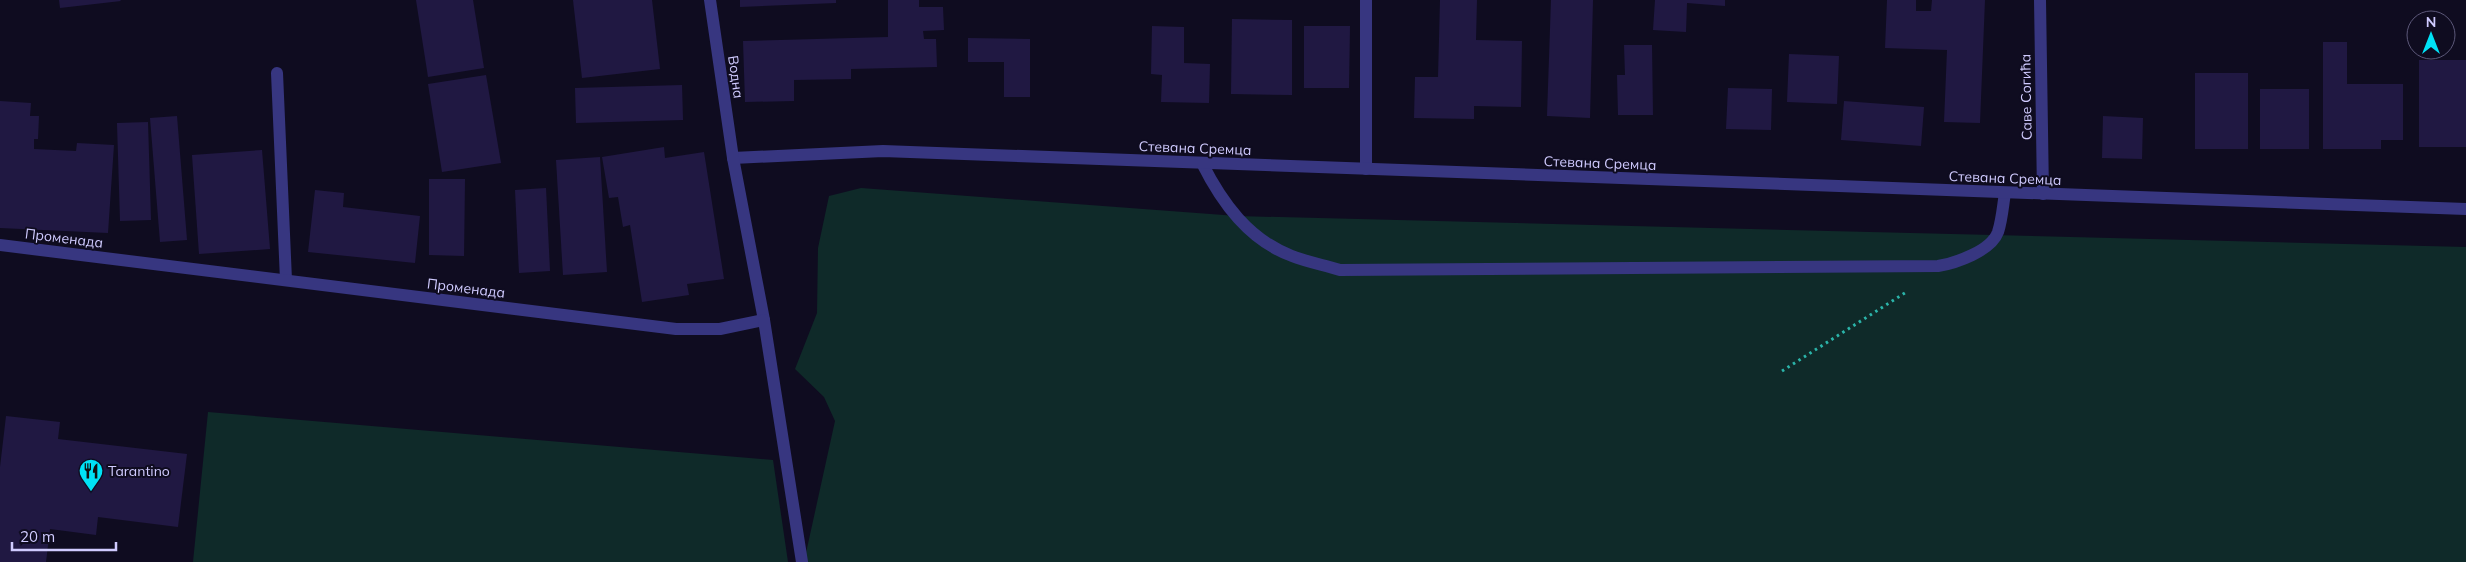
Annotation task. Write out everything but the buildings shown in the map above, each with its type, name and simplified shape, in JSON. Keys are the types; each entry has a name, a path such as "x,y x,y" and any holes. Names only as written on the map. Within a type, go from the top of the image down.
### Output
{"street":[{"name":"Водна","path":"710,0 733,158"},
{"path":"1366,0 1366,169"},
{"name":"Саве Согића","path":"2040,0 2043,194"},
{"path":"277,73 286,280"},
{"name":"Стевана Сремца","path":"733,158 883,151 2466,209"},
{"path":"733,158 757,275 802,562"},
{"path":"1202,164 1215,190 1249,232 1290,256 1340,270 1938,266 1954,263 1976,254 1998,234 2005,193"},
{"name":"Променада","path":"0,245 676,329 720,329 764,320"}],"path":[{"path":"1782,370 1902,296 1938,266"}],"green space":[{"path":"861,188 1237,216 2466,247 2466,562 804,562 835,421 824,397 795,369 817,313 818,248 829,196"},
{"path":"208,412 773,460 788,562 193,562"}],"place":[{"name":"Tarantino","path":"91,492"}]}
